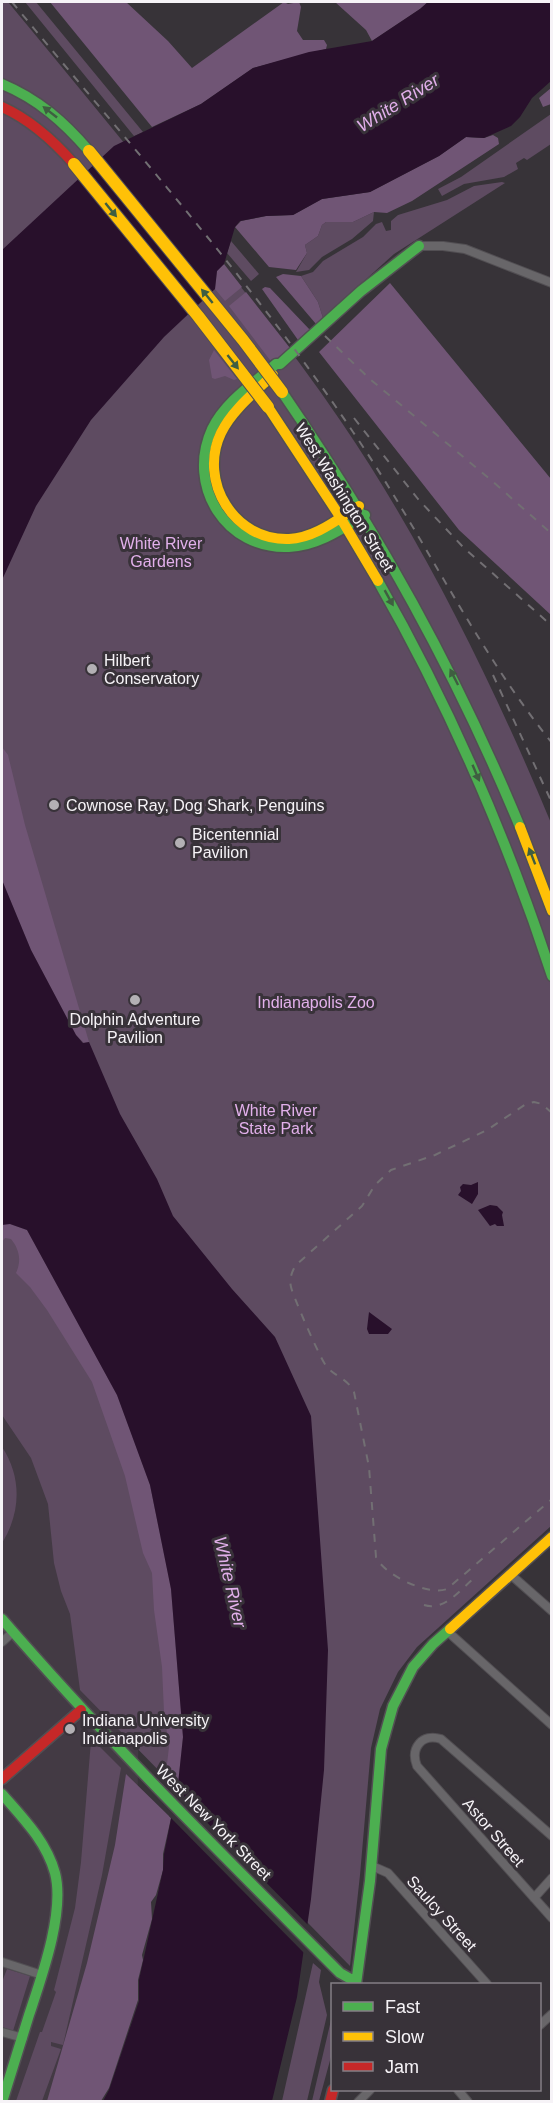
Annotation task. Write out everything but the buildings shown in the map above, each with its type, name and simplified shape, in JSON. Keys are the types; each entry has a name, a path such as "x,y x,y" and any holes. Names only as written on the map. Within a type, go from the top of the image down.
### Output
{"main road":[{"name":"West Washington Street","path":"2,84 47,109 75,134 243,340 282,392 362,511 422,615 460,689 515,813 552,911"},
{"name":"West Washington Street","path":"2,107 34,125 49,137 74,164 198,316 268,407 344,521 405,627 465,746 507,848 552,976"},
{"path":"362,511 344,521 305,536 289,539 274,538 248,529 232,516 220,499 213,465 214,450 220,434 237,412 280,368 280,364 368,285 419,246"},
{"path":"358,1983 372,1866 381,1749 388,1718 400,1689 414,1667 447,1631 552,1537"},
{"name":"West New York Street","path":"2,1619 81,1710 340,1973 356,1983"},
{"path":"2,1779 81,1710"},
{"path":"2,1794 40,1839 55,1874 58,1898 57,1914 42,1975 2,2102"}],"street":[{"path":"419,246 465,249 552,284"},
{"path":"510,1574 552,1611"},
{"path":"447,1631 552,1725"},
{"path":"2,1642 13,1632"},
{"name":"Astor Street","path":"552,1836 441,1739 430,1737 419,1742 414,1752 416,1763 552,1918"},
{"name":"Saulcy Street","path":"372,1866 388,1873 486,1983"},
{"path":"534,1898 552,1878"},
{"path":"2,1962 42,1975"},
{"path":"2,2032 23,2038"},
{"path":"358,2102 369,2091"},
{"path":"461,2091 468,2102"}],"shaded area":[{"path":"50,2 126,2 168,41 192,68 284,2 288,4 299,2 301,7 297,31 303,40 324,40 327,45 326,49 253,68 201,104 152,127"},
{"path":"335,2 428,2 372,41 366,30"},
{"path":"551,88 551,104 543,107 539,98"},
{"path":"493,135 498,138 499,144 412,201 387,213 374,212 353,222 326,222 322,225 318,236 305,245 307,253 296,270 269,267 235,227 241,221 266,216 293,215 322,199 370,192 439,156 466,137 484,138"},
{"path":"224,264 242,287 225,301 215,289 217,271"},
{"path":"283,274 301,276 318,302 323,318 316,324 276,277"},
{"path":"390,283 551,479 551,615 459,530 319,352"},
{"path":"270,288 310,330 298,340 262,289"},
{"path":"246,292 290,348 273,364 229,306"},
{"path":"214,350 237,379 225,376 212,378 209,360"},
{"path":"2,747 8,755 25,825 89,1042 84,1043 76,1035 31,950 2,880"},
{"path":"2,1224 10,1224 27,1230 117,1395 150,1485 171,1589 183,1737 178,1784 175,1791 165,1781 169,1747 152,1573 143,1553 125,1476 92,1382 47,1310 16,1273 19,1264 18,1251 11,1239 5,1238 2,1242"},
{"name":"Indiana University Indianapolis","path":"2,1238 140,1605 137,1852 68,2101 2,2101"},
{"path":"126,1774 171,1818 163,1854 163,1870 156,1895 151,1902 152,1919 142,1955 138,2000 109,2088 101,2101 47,2101 87,1963 115,1845"}],"green space":[{"name":"White River State Park","path":"2,2 8,2 216,256 281,338 342,423 430,567 482,668 551,823 551,1526 417,1647 398,1672 380,1709 371,1748 350,1966 80,1690 70,1614 54,1563 48,1504 31,1458 2,1415"},
{"path":"25,2 36,2 143,132 134,136"},
{"path":"551,114 551,144 527,160 524,158 516,163 518,169 504,177 464,184 442,196 438,189 461,177"},
{"path":"505,183 394,254 323,318 318,302 301,276 313,272 323,261 363,237 376,224 382,222 386,231 391,230 391,221 398,215 447,200 474,186"},
{"path":"374,212 373,221 352,239 322,257 309,270 296,272 307,253 305,245 318,236 322,225 326,222 353,222"},
{"path":"231,241 259,274 251,281 227,253"},
{"path":"2,1447 13,1470 17,1495 13,1520 2,1543"},
{"path":"91,1741 94,1741 121,1768 102,1875 63,2045 51,2042 51,2046 61,2049 42,2101 16,2101 56,1992 54,1990 75,1908"},
{"path":"313,1963 321,1970 319,1982 327,2015 307,2101 282,2101"},
{"path":"7,1969 30,1976 13,2031 2,2027 2,1982"},
{"path":"331,2020 331,2057 319,2101 312,2101"}],"water":[{"name":"White River","path":"428,2 551,2 551,81 532,98 520,117 511,126 484,138 466,137 439,156 370,192 322,199 293,215 266,216 240,221 235,227 224,264 217,271 215,289 164,337 91,420 36,506 2,580 2,250 114,146 201,104 253,68 309,52 372,41"},
{"name":"White River","path":"2,880 31,950 76,1035 83,1043 89,1042 120,1114 157,1179 173,1216 232,1289 275,1337 311,1416 328,1650 324,1770 311,1899 297,1997 272,2101 103,2101 109,2090 139,2001 139,1980 163,1870 178,1784 183,1737 171,1589 150,1485 117,1395 27,1230 10,1224 2,1225"},
{"path":"478,1182 478,1194 472,1204 458,1195 463,1184 471,1185"},
{"path":"490,1205 497,1206 503,1212 504,1226 495,1224 490,1226 478,1210"},
{"path":"369,1312 392,1329 388,1334 369,1334 367,1329"}],"pier":[{"path":"174,1789 310,1927 306,1955 169,1816"}],"railway":[{"path":"12,2 231,266 314,376 403,510 498,668 552,743"},
{"path":"325,336 371,380 552,534"},
{"path":"354,418 418,499 463,547 552,626"},
{"path":"493,675 552,803"},
{"path":"552,1113 542,1104 534,1102 526,1104 487,1130 435,1155 391,1170 375,1185 362,1206 296,1265 290,1281 324,1362 330,1370 349,1384 354,1392 369,1467 376,1557 388,1571 418,1587 447,1589 552,1499"},
{"path":"424,1605 444,1603 472,1580"}],"traffic: fast":[{"path":"2,84 50,112 89,151"},
{"path":"365,515 329,536 299,546 267,545 247,538 230,526 217,511 208,492 204,472 205,451 212,429 232,402 276,364 280,364 361,291 419,246"},
{"path":"282,392 351,497 413,603 469,712 520,827"},
{"path":"378,581 429,676 475,774 516,874 552,976"},
{"path":"2,1619 168,1799 340,1973 356,1982"},
{"path":"356,1983 370,1881 381,1749 393,1706 413,1667 450,1629"},
{"path":"2,1794 33,1830 46,1851 55,1873 57,1889 55,1925 51,1944 2,2102"}],"traffic: slow":[{"path":"89,151 243,340 282,392"},
{"path":"74,164 198,316 268,407"},
{"path":"273,375 238,409 221,433 215,451 214,470 218,488 226,505 237,519 252,530 269,537 289,539 317,532 359,506"},
{"path":"268,407 337,512 378,581"},
{"path":"520,827 552,911"},
{"path":"450,1629 552,1537"}],"traffic: jam":[{"path":"2,107 41,131 74,164"},
{"path":"2,1779 81,1710"},
{"path":"330,2102 333,2091"}],"place":[{"name":"Hilbert Conservatory","path":"92,669"},
{"name":"Cownose Ray, Dog Shark, Penguins","path":"54,805"},
{"name":"Bicentennial Pavilion","path":"180,843"},
{"name":"Dolphin Adventure Pavilion","path":"135,1000"},
{"name":"Indiana University Indianapolis","path":"70,1729"}],"park label":[{"name":"White River Gardens","path":"161,552"},
{"name":"Indianapolis Zoo","path":"316,1002"}]}
